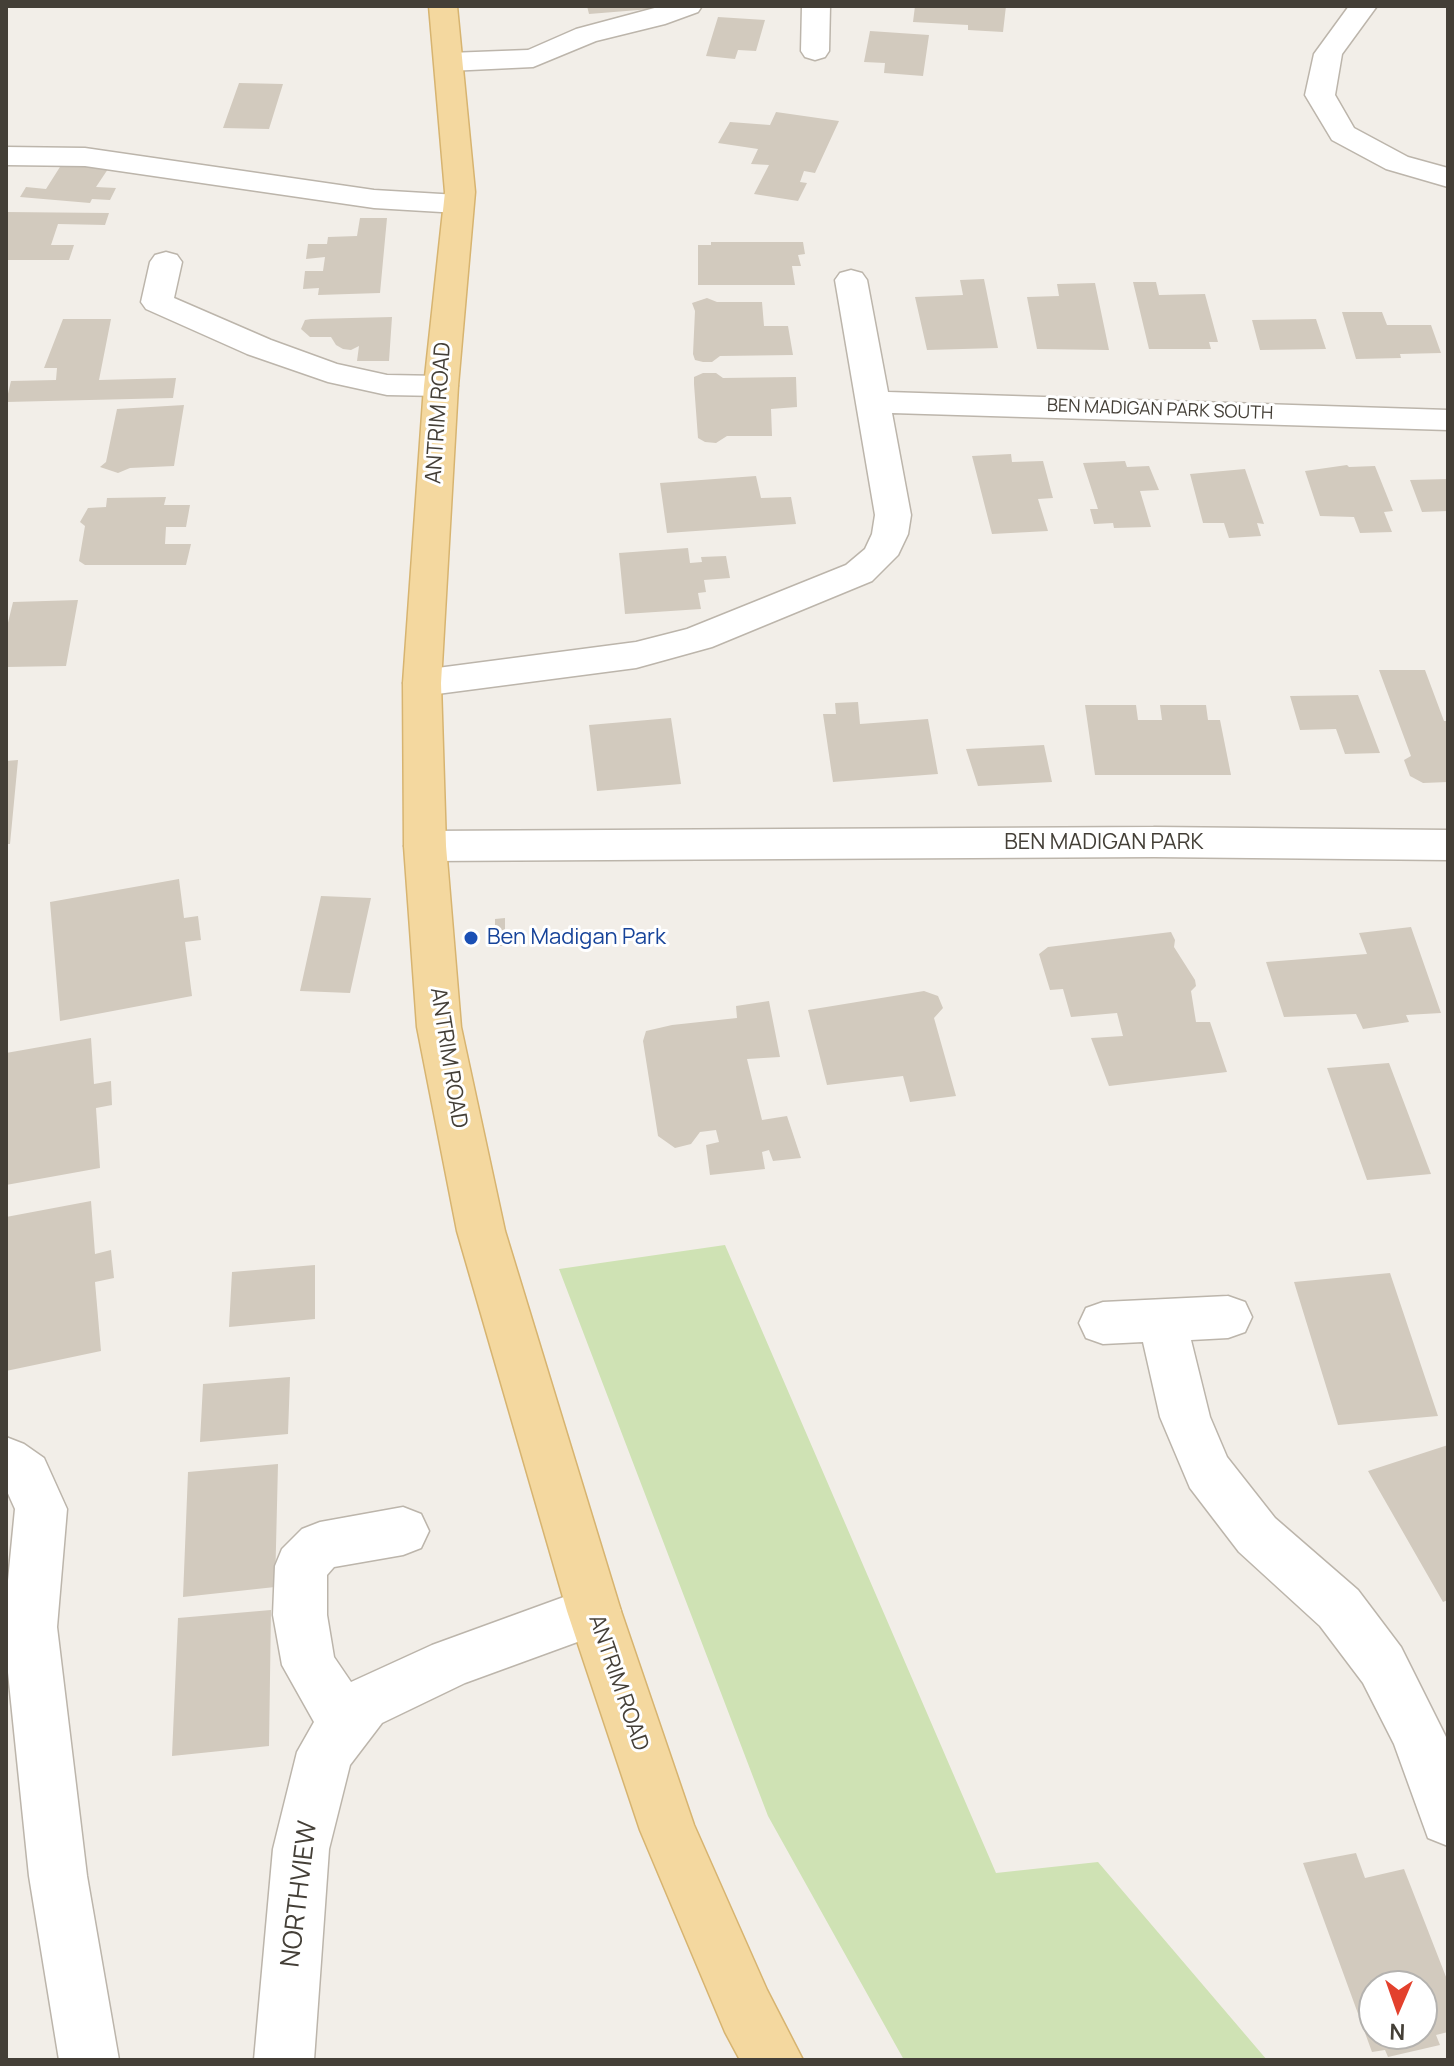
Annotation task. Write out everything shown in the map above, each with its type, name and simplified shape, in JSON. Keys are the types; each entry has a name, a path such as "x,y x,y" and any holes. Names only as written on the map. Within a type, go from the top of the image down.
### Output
{"main road":[{"name":"ANTRIM ROAD","path":"443,6 456,126 458,204 441,386 422,683 425,846 439,1027 481,1231 594,1611 668,1830 746,2011 773,2060"}],"street":[{"path":"449,62 533,58 586,35 655,18 688,6"},
{"path":"815,51 816,6"},
{"path":"1363,6 1328,54 1320,95 1343,134 1397,163 1448,178"},
{"path":"6,156 85,157 374,199 458,204"},
{"path":"166,262 157,302 259,347 328,372 387,385 441,386"},
{"path":"422,683 636,655 699,638 859,573 880,555 890,534 893,515 851,280"},
{"name":"BEN MADIGAN PARK SOUTH","path":"872,402 1448,420"},
{"name":"BEN MADIGAN PARK","path":"425,846 1138,842 1448,845"},
{"path":"1103,1323 1228,1317"},
{"path":"1162,1320 1185,1417 1208,1472 1257,1535 1339,1608 1382,1665 1418,1734 1448,1818"},
{"path":"6,1460 26,1474 41,1509 30,1627 58,1876 89,2060"},
{"path":"346,1723 309,1665 300,1615 301,1566 320,1546 403,1531"},
{"name":"NORTHVIEW","path":"284,2060 301,1849 325,1752 363,1704 451,1663 594,1611"}],"green space":[{"path":"725,1245 996,1873 1098,1862 1267,2060 904,2060 768,1816 559,1269"}],"building":[{"path":"587,6 651,6 651,9 589,14"},
{"path":"915,6 1006,6 1003,32 968,30 968,25 913,22"},
{"path":"718,17 765,20 756,51 738,50 735,59 706,56"},
{"path":"870,31 929,35 923,76 884,73 885,63 864,62"},
{"path":"239,83 283,84 269,129 223,128"},
{"path":"776,112 839,121 815,173 804,171 800,182 807,183 798,201 754,194 769,165 751,164 758,149 718,143 730,122 770,125"},
{"path":"65,159 112,163 96,187 116,188 110,200 92,199 90,203 20,197 26,187 46,189"},
{"path":"6,212 109,213 105,225 58,224 51,245 74,245 69,260 6,260"},
{"path":"360,218 387,218 380,293 318,295 319,288 303,289 305,271 323,271 325,257 306,259 308,244 327,244 328,237 357,236"},
{"path":"711,242 803,242 805,254 798,255 801,266 792,266 795,285 698,285 698,245 711,245"},
{"path":"984,279 998,348 927,350 915,297 963,295 960,280"},
{"path":"1133,282 1156,282 1159,295 1205,294 1218,342 1209,342 1211,349 1149,349"},
{"path":"1095,283 1109,350 1037,349 1027,297 1059,296 1057,284"},
{"path":"707,298 717,302 762,302 764,326 788,326 793,355 720,356 712,362 695,360 695,311 692,303"},
{"path":"1342,312 1382,312 1387,325 1431,325 1441,353 1356,359"},
{"path":"392,317 389,361 357,361 359,346 351,350 343,349 331,337 310,337 301,329 305,320 311,319"},
{"path":"63,319 111,319 99,380 176,378 173,398 6,402 11,381 56,380 57,368 44,368"},
{"path":"1316,319 1326,349 1260,350 1252,320"},
{"path":"716,373 723,378 796,377 797,407 771,409 772,436 727,436 716,443 705,442 698,438 694,384 694,377"},
{"path":"184,405 174,466 130,468 118,473 100,467 106,462 117,409"},
{"path":"1011,454 1012,462 1043,461 1053,498 1038,499 1048,531 992,534 972,456"},
{"path":"1125,461 1127,467 1149,466 1159,490 1140,491 1151,527 1114,528 1113,523 1094,524 1090,509 1098,509 1083,463"},
{"path":"1347,465 1375,466 1393,511 1384,512 1392,532 1360,533 1354,517 1320,516 1305,471"},
{"path":"1245,469 1264,524 1257,523 1261,536 1229,538 1224,523 1203,523 1190,474"},
{"path":"756,476 761,498 791,497 796,524 667,533 660,483"},
{"path":"1448,479 1448,511 1422,512 1410,480"},
{"path":"166,497 164,505 190,505 186,527 166,527 165,544 191,544 186,565 85,565 79,561 85,526 80,522 88,508 106,507 107,498"},
{"path":"688,548 690,563 702,562 701,557 726,556 730,578 704,580 706,592 698,593 701,609 625,614 619,553"},
{"path":"78,600 66,666 6,667 6,631 13,602"},
{"path":"1379,670 1425,670 1444,721 1448,721 1448,782 1423,783 1410,776 1404,760 1411,756"},
{"path":"1358,695 1380,753 1345,754 1336,729 1300,730 1290,696"},
{"path":"858,702 860,724 928,719 938,774 833,782 823,714 836,714 835,703"},
{"path":"1085,705 1136,705 1138,720 1162,720 1160,705 1206,705 1208,720 1220,720 1231,775 1095,775"},
{"path":"671,718 681,784 597,791 589,725"},
{"path":"1044,745 1052,782 978,786 966,749"},
{"path":"18,760 10,844 6,844 6,761"},
{"path":"179,879 184,918 198,916 201,940 185,942 192,996 60,1021 50,902"},
{"path":"321,896 371,898 350,993 300,991"},
{"path":"505,918 505,946 495,946 495,919"},
{"path":"1411,927 1441,1013 1406,1015 1409,1022 1363,1029 1356,1014 1284,1017 1266,962 1367,954 1359,933"},
{"path":"1171,932 1174,947 1195,980 1196,986 1191,991 1196,1022 1210,1022 1227,1072 1109,1086 1091,1038 1123,1036 1117,1013 1071,1017 1063,989 1050,990 1039,954 1048,947"},
{"path":"924,991 938,996 943,1008 934,1018 956,1096 910,1102 903,1076 827,1085 808,1010"},
{"path":"769,1001 780,1057 747,1059 762,1120 787,1116 801,1158 773,1161 769,1150 762,1152 765,1169 710,1175 706,1145 719,1142 716,1130 700,1132 691,1144 675,1148 658,1136 643,1041 646,1031 737,1018 736,1006"},
{"path":"91,1038 94,1084 111,1081 112,1105 96,1108 100,1168 6,1185 6,1053"},
{"path":"1389,1063 1431,1174 1367,1180 1327,1068"},
{"path":"91,1201 95,1254 111,1250 114,1278 95,1282 101,1351 6,1371 6,1217"},
{"path":"315,1265 315,1319 229,1327 232,1272"},
{"path":"1390,1273 1438,1416 1338,1425 1294,1282"},
{"path":"290,1377 288,1434 200,1442 203,1384"},
{"path":"1448,1445 1448,1600 1443,1602 1368,1471"},
{"path":"278,1464 275,1587 183,1597 188,1472"},
{"path":"271,1610 269,1746 172,1756 178,1618"},
{"path":"1356,1853 1365,1878 1404,1869 1448,1982 1448,2032 1438,2034 1438,1970 1358,1970 1358,2014 1303,1863"},
{"path":"1385,2050 1418,2050 1388,2057"}],"place":[{"name":"Ben Madigan Park","path":"471,938"}]}
